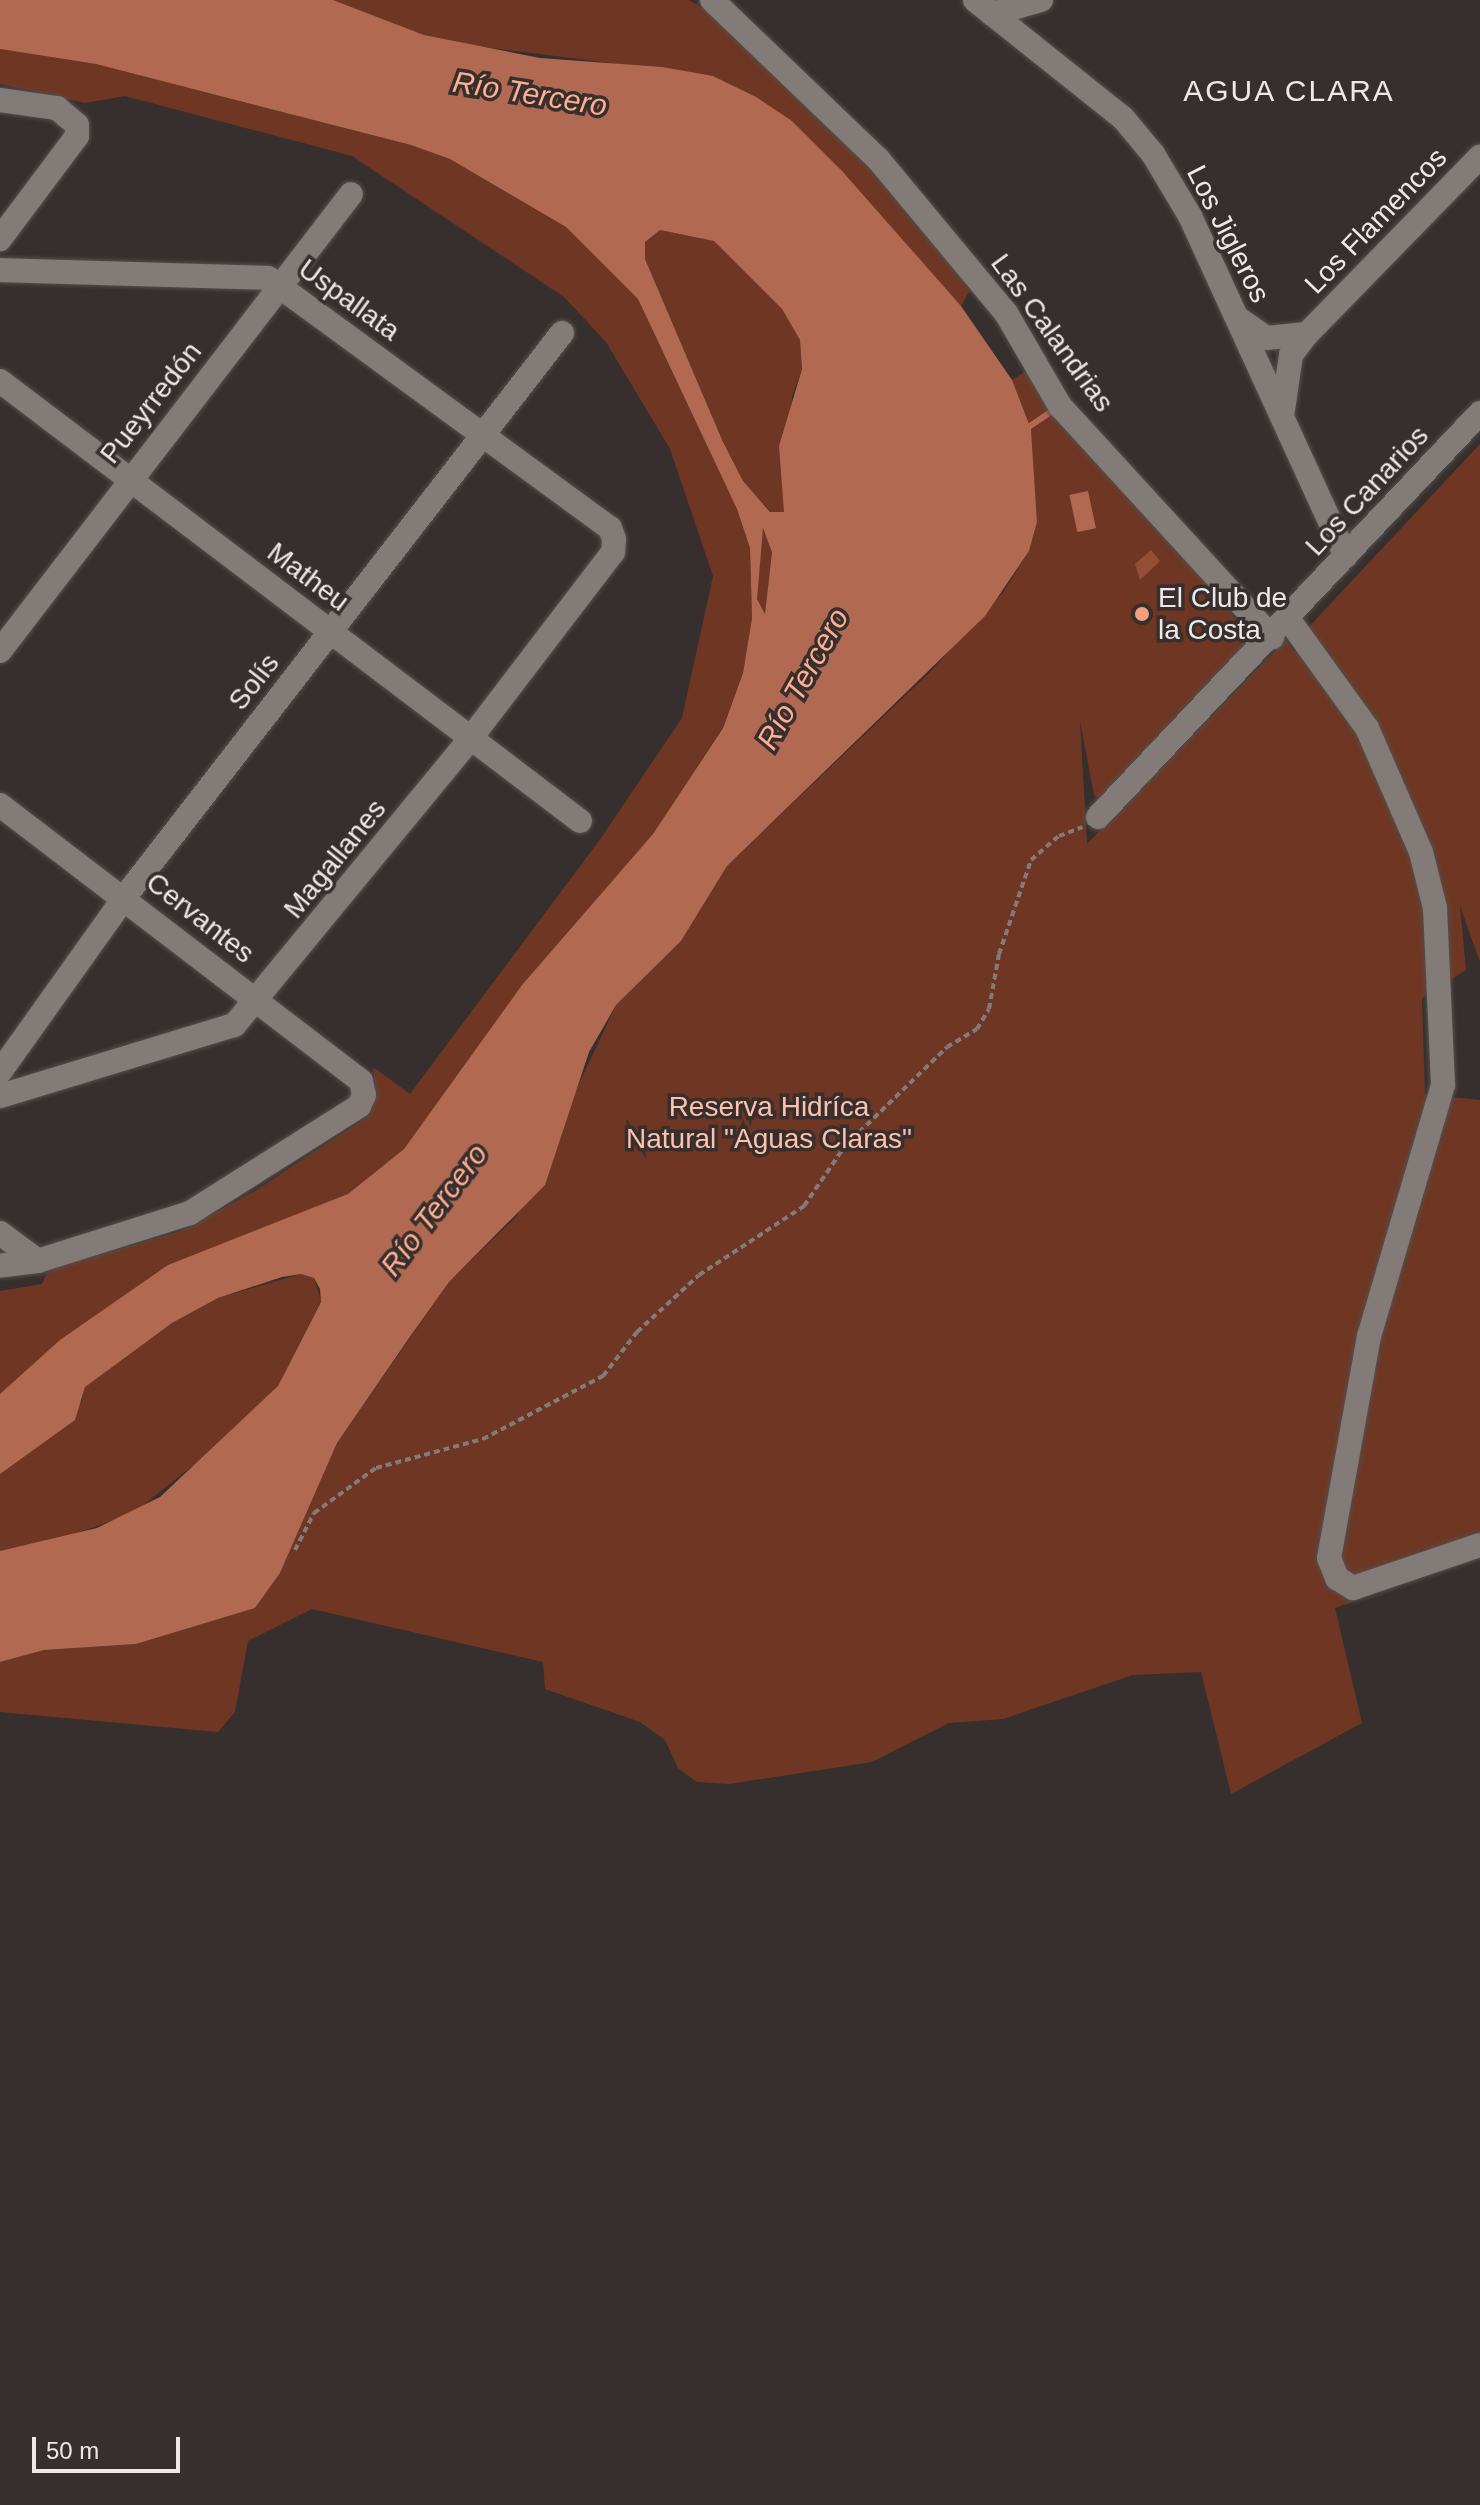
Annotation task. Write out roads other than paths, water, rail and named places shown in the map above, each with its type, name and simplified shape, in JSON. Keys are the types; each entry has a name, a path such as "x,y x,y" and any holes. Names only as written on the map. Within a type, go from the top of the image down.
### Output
{"street":[{"name":"Las Calandrias","path":"712,0 878,159 1006,313 1060,406 1281,628 1367,728 1399,794 1430,884 1439,983 1442,1106 1396,1235 1369,1336 1329,1558 1337,1578 1353,1588 1480,1545"},
{"path":"984,7 1041,0"},
{"name":"Los Jigleros","path":"984,7 1123,118 1153,154 1237,317 1346,556"},
{"path":"0,100 71,114 77,136 0,239"},
{"name":"Los Flamencos","path":"1282,414 1291,355 1307,334 1480,157"},
{"name":"Pueyrredón","path":"0,651 351,194"},
{"name":"Uspallata","path":"0,270 268,278 610,528"},
{"path":"1237,317 1266,338 1307,334"},
{"name":"Solís","path":"0,1072 124,898 562,333"},
{"name":"Matheu","path":"0,381 580,821"},
{"name":"Los Canarios","path":"1098,817 1281,628 1480,413"},
{"name":"Magallanes","path":"0,1096 234,1025 259,1002 471,738 613,552 610,528"},
{"name":"Cervantes","path":"0,805 361,1081 359,1106 208,1204 38,1261"},
{"path":"0,1233 38,1261"},
{"path":"0,1266 38,1261"}],"water":[{"name":"Río Tercero","path":"0,0 333,0 424,35 540,58 662,67 713,76 756,97 792,121 842,171 961,306 1012,380 1031,429 1037,522 1029,551 985,616 727,866 681,941 616,1005 589,1052 545,1185 449,1282 337,1443 280,1573 255,1608 136,1644 44,1650 0,1662 0,1551 97,1528 160,1497 278,1386 321,1302 320,1289 314,1278 301,1274 282,1277 218,1298 172,1323 85,1387 75,1420 0,1474 0,1394 60,1340 168,1265 348,1194 404,1149 522,985 653,834 723,728 743,673 752,618 750,548 737,509 638,299 566,227 450,159 411,145 96,64 0,49","holes":["660,230 714,241 782,309 800,340 802,369 779,446 784,512 770,512 743,481 723,442 645,259 645,242","763,528 772,552 765,614 757,599"]},
{"path":"1088,491 1096,528 1077,532 1069,495"}],"waterway":[{"path":"1030,426 1054,410"}],"place":[{"name":"El Club de la Costa","path":"1142,614"}],"district":[{"name":"AGUA CLARA","path":"1289,91"}],"park label":[{"name":"Reserva Hidríca Natural \"Aguas Claras\"","path":"769,1123"}]}
